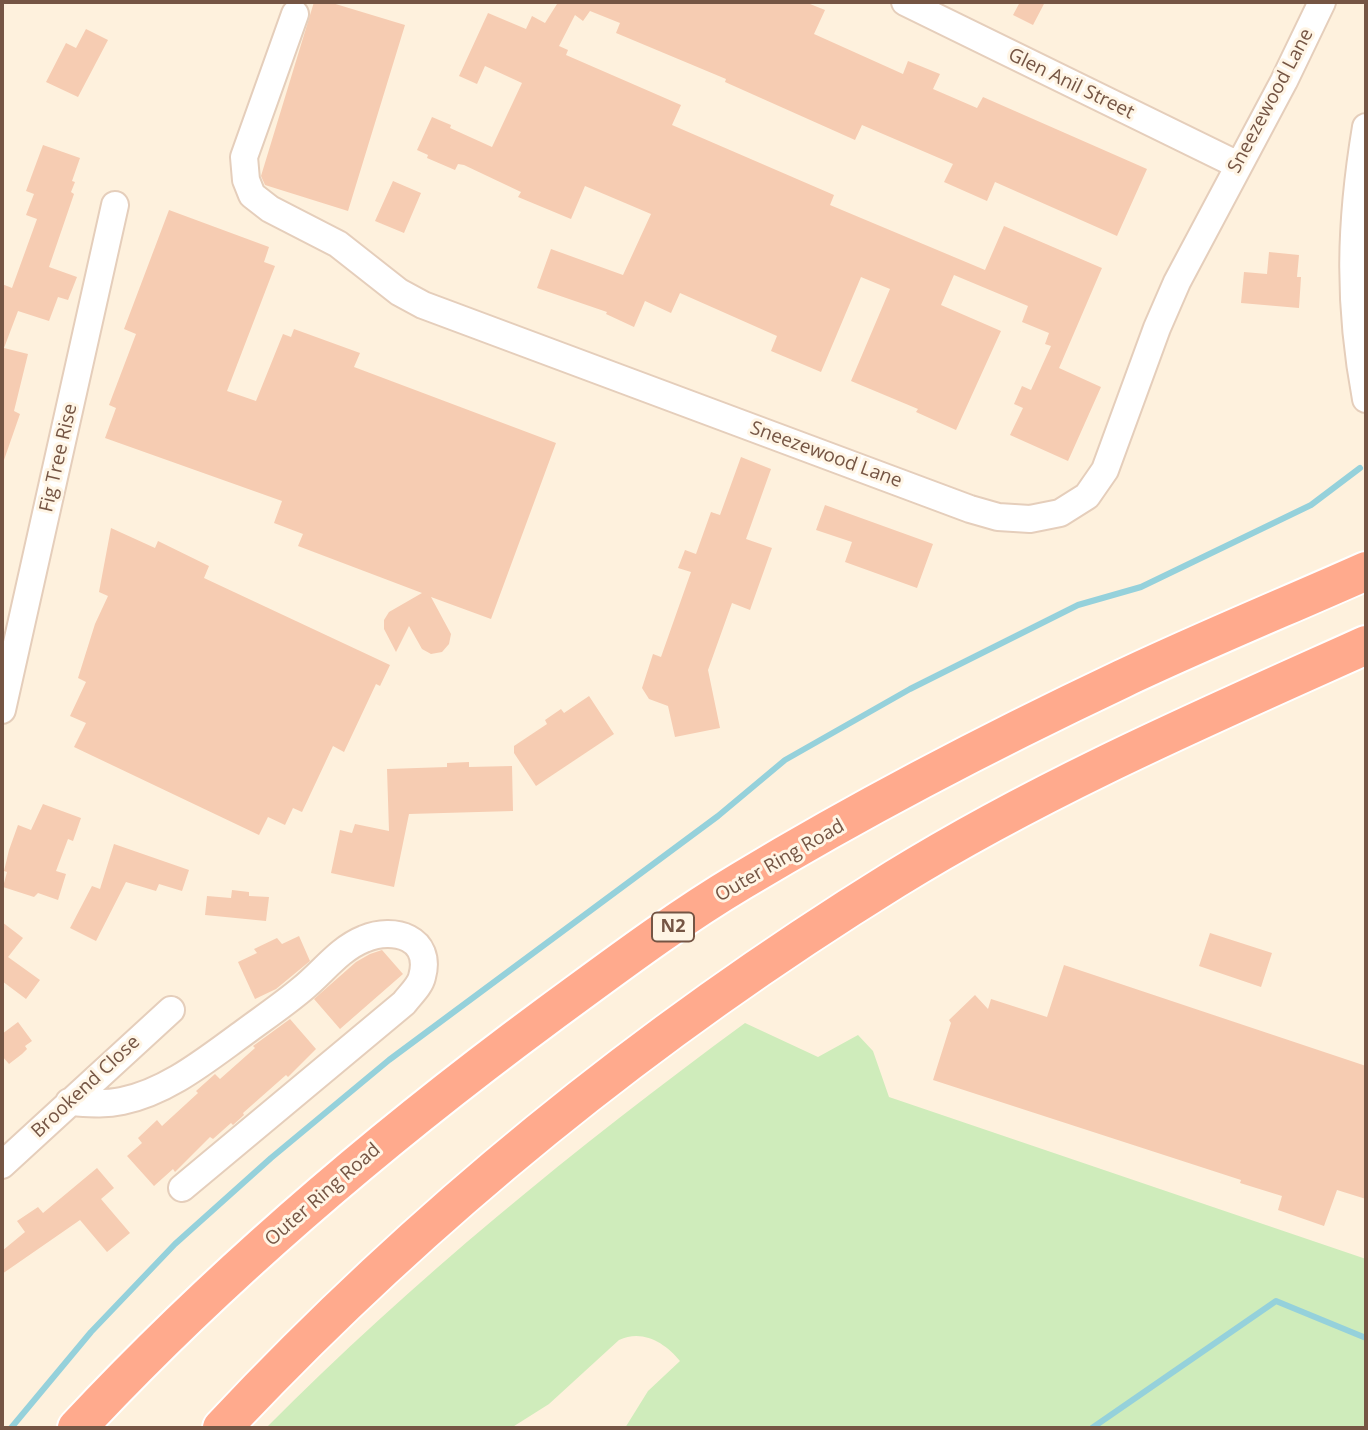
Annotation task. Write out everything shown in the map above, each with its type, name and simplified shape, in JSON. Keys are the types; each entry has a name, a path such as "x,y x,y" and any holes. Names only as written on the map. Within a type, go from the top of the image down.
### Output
{"highway":[{"name":"Outer Ring Road","path":"77,1428 206,1298 369,1155 453,1086 506,1047 619,964 739,883 886,800 1124,678 1366,571"},
{"path":"222,1428 269,1377 375,1273 606,1080 717,997 896,879 1002,818 1114,760 1366,645"}],"street":[{"name":"Glen Anil Street","path":"905,2 1238,165"},
{"name":"Sneezewood Lane","path":"295,14 244,157 246,180 252,195 270,209 338,244 399,292 423,305 970,509 998,517 1030,519 1060,513 1087,496 1105,470 1157,328 1177,282 1284,81 1322,2"},
{"path":"1366,127 1356,188 1352,274 1358,356 1366,399"},
{"name":"Fig Tree Rise","path":"2,710 115,205"},
{"path":"69,1102 101,1104 123,1101 155,1091 261,1020 301,990 336,956 362,940 383,932 401,934 414,942 424,966 422,980 404,1003 182,1188"},
{"name":"Brookend Close","path":"2,1166 171,1010"}],"green space":[{"path":"745,1023 818,1057 858,1035 873,1051 889,1097 1366,1259 1366,1428 625,1428 648,1391 680,1361 660,1344 637,1336 619,1340 549,1404 511,1428 266,1428 379,1320 497,1216"}],"building":[{"path":"314,2 329,2 405,25 348,211 265,185 261,176"},
{"path":"554,2 805,2 825,10 814,34 903,74 908,61 940,74 933,89 977,108 983,97 1147,169 1117,236 995,182 987,201 944,182 953,164 862,125 855,140 725,82 726,79 616,33 620,23 590,11 583,21 575,15 559,46 568,50 566,55 681,105 672,125 834,195 830,205 985,270 1004,226 1102,268 1059,368 1101,387 1068,461 1010,435 1023,408 1014,404 1022,386 1031,390 1051,346 1045,344 1049,333 1022,322 1028,306 954,275 941,305 1001,331 956,430 916,412 918,409 851,381 890,289 861,277 821,372 771,351 777,336 680,293 671,313 645,301 634,327 606,314 607,312 537,288 551,249 623,275 651,214 585,186 571,219 518,197 521,192 464,165 458,164 455,170 427,158 428,155 417,150 432,117 492,147 522,83 485,66 477,84 459,76 488,13 526,29 532,16 545,23 557,4"},
{"path":"1020,2 1045,2 1033,25 1013,15"},
{"path":"86,29 108,40 78,97 46,82 66,43 76,48"},
{"path":"43,145 80,158 72,181 75,182 71,192 74,194 49,267 77,277 68,300 58,297 49,321 18,311 4,348 28,354 14,411 20,414 4,460 2,284 12,288 37,219 26,215 34,194 26,191"},
{"path":"393,181 421,193 404,233 375,221"},
{"path":"169,210 269,247 264,262 275,266 227,391 256,401 283,334 291,337 294,329 360,353 354,367 556,443 491,619 431,597 451,634 449,644 442,652 431,654 422,649 409,626 396,652 384,629 384,620 389,612 422,593 298,546 303,534 274,523 282,501 105,438 116,408 109,405 136,334 124,329"},
{"path":"1269,252 1299,255 1299,308 1241,303 1244,272 1267,274"},
{"path":"741,457 771,469 746,539 772,548 750,610 732,603 708,670 720,728 675,737 668,706 649,699 642,688 653,654 661,657 691,572 678,568 685,550 696,554 711,512 720,515"},
{"path":"825,505 933,544 917,588 845,562 852,542 816,530"},
{"path":"111,528 155,548 158,541 209,566 204,578 390,665 380,686 376,684 344,752 333,746 302,812 293,808 285,825 268,817 259,835 74,747 86,723 70,716 86,682 78,678 95,624 108,596 99,592"},
{"path":"589,696 614,734 536,786 514,753 514,746 547,724 545,720 561,709 564,713"},
{"path":"469,762 469,767 512,766 513,811 409,814 394,887 331,873 340,830 352,833 355,824 389,831 387,769 447,767 447,763"},
{"path":"43,804 81,818 73,841 68,839 56,871 66,874 58,900 38,893 34,897 3,887 9,850 18,825 31,830"},
{"path":"114,844 189,870 182,891 159,884 156,891 126,882 96,941 70,928 92,886 100,889"},
{"path":"232,890 249,892 249,896 269,897 266,921 205,915 207,896 231,898"},
{"path":"2,922 23,938 8,957 40,980 26,999 2,981"},
{"path":"1210,933 1272,953 1261,987 1199,966"},
{"path":"299,936 310,961 276,989 255,999 238,962 257,953 254,949 277,938 282,944"},
{"path":"382,950 403,974 340,1029 314,999 356,962"},
{"path":"1064,965 1366,1066 1366,1199 1337,1190 1324,1226 1278,1210 1282,1196 1240,1183 1241,1180 933,1080 951,1023 949,1020 975,995 988,1009 991,999 1047,1017"},
{"path":"290,1019 316,1049 233,1125 231,1123 213,1139 210,1137 175,1172 173,1169 154,1186 127,1156 142,1143 138,1138 157,1120 162,1126 215,1074 220,1079 255,1048 253,1046"},
{"path":"18,1022 32,1041 25,1046 27,1049 22,1054 9,1064 2,1056 2,1034"},
{"path":"97,1168 114,1188 101,1199 130,1233 107,1252 80,1220 2,1274 2,1251 25,1232 17,1221 38,1207 43,1213"}],"waterway":[{"path":"11,1428 91,1332 175,1244 271,1158 389,1060 718,816 785,760 910,689 1078,605 1141,587 1311,505 1360,468"},
{"path":"1092,1428 1276,1301 1366,1338"}]}
